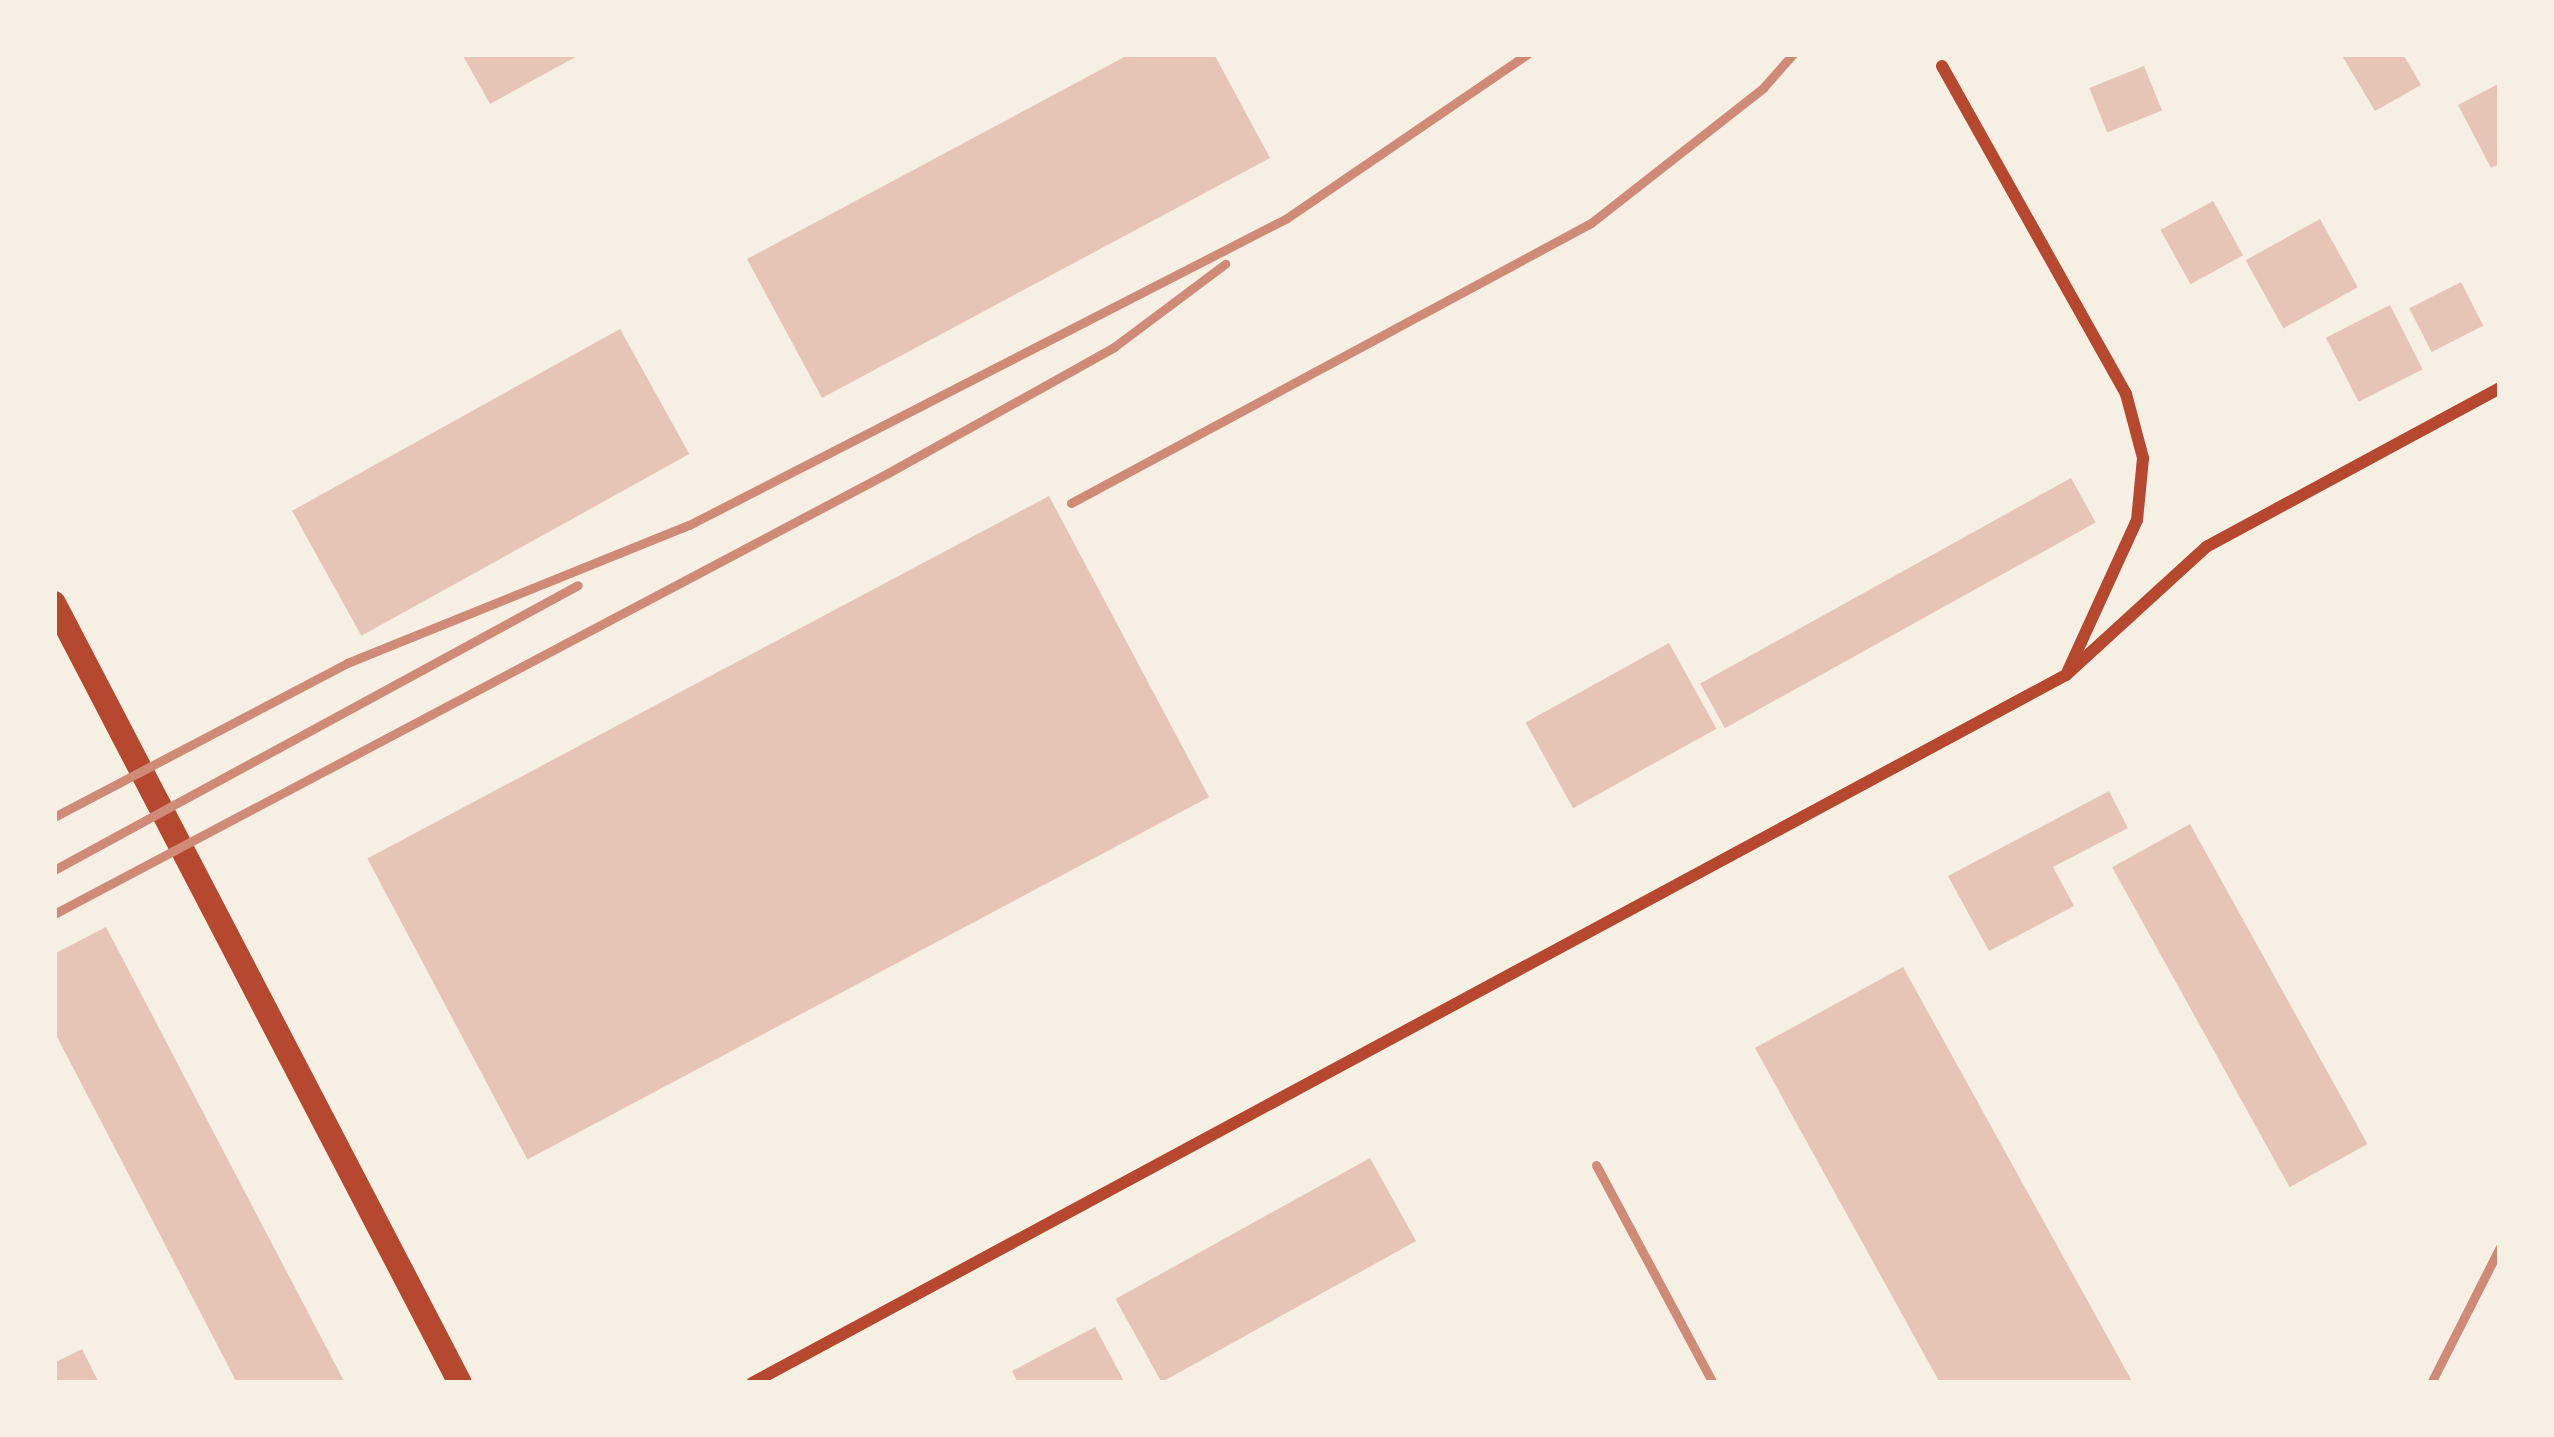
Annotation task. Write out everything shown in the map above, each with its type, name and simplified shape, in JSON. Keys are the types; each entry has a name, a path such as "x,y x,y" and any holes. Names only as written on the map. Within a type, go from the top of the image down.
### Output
{"main road":[{"path":"54,603 460,1383"}],"street":[{"path":"1942,66 2126,394 2143,458 2137,520 2066,675"},
{"path":"752,1383 2066,675 2206,547 2500,388"}],"building":[{"path":"462,54 581,54 490,104"},
{"path":"1130,54 1214,54 1270,158 822,398 747,259"},
{"path":"2341,54 2403,54 2421,85 2375,111"},
{"path":"2144,66 2162,111 2107,133 2089,88"},
{"path":"2500,83 2500,164 2491,168 2458,105"},
{"path":"2213,201 2243,255 2191,284 2161,230"},
{"path":"2320,219 2358,287 2283,328 2246,260"},
{"path":"2461,282 2483,326 2432,352 2409,308"},
{"path":"2390,305 2423,369 2359,402 2326,338"},
{"path":"620,329 689,454 361,636 292,511"},
{"path":"2071,478 2096,523 1725,728 1700,684"},
{"path":"1049,496 1209,797 527,1160 367,858"},
{"path":"1669,643 1717,729 1573,808 1526,723"},
{"path":"2109,791 2128,828 2053,867 2074,906 1989,951 1948,876"},
{"path":"2190,824 2367,1144 2290,1187 2112,867"},
{"path":"106,927 345,1383 237,1383 54,1031 54,954"},
{"path":"1903,967 2133,1383 1940,1383 1755,1048"},
{"path":"1370,1158 1416,1241 1162,1382 1115,1299"},
{"path":"1095,1327 1125,1383 1018,1383 1012,1371"},
{"path":"82,1349 99,1383 54,1383 54,1363"}],"railway":[{"path":"54,817 347,663 689,525 1287,218 1527,54"},
{"path":"1071,503 1591,223 1763,88 1793,54"},
{"path":"54,914 888,473 1114,347 1225,264"},
{"path":"54,870 578,585"},
{"path":"1596,1165 1713,1383"},
{"path":"2431,1383 2500,1247"}]}
